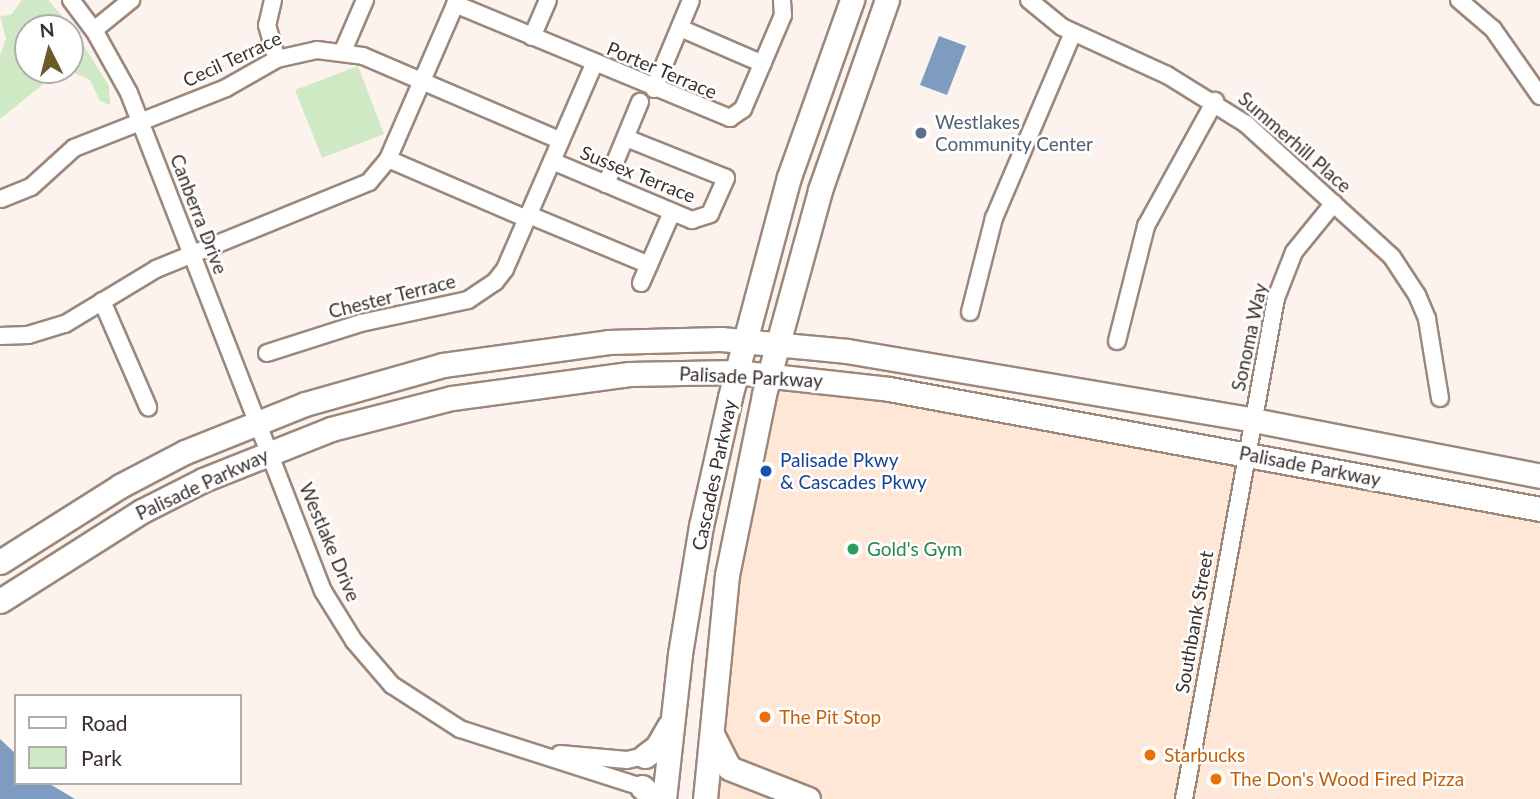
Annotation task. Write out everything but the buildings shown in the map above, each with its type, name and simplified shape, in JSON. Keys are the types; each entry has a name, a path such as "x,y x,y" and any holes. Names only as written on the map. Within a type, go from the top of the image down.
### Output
{"main road":[{"name":"Cascades Parkway","path":"664,799 701,526 743,340 789,177 852,0"},
{"name":"Cascades Parkway","path":"705,799 727,575 769,375 820,190 887,0"},
{"name":"Palisade Parkway","path":"0,562 120,486 258,421 374,382 496,355 608,342 743,340 860,353 1253,420 1540,476"},
{"name":"Palisade Parkway","path":"0,601 142,511 269,452 387,413 504,388 629,374 736,372 889,389 1540,509"},
{"path":"645,756 657,747 673,717"},
{"path":"711,732 729,768 808,799"}],"street":[{"name":"Canberra Drive","path":"71,0 94,30 141,122 269,452"},
{"path":"94,30 131,0"},
{"path":"273,0 267,25 277,58"},
{"path":"343,51 365,0"},
{"path":"532,37 548,0"},
{"path":"654,89 691,0"},
{"name":"Porter Terrace","path":"456,2 594,64 730,118 743,109 763,64 783,15 782,0"},
{"name":"Summerhill Place","path":"1029,0 1073,33 1215,101 1274,147 1392,257 1417,295 1432,342 1440,398"},
{"path":"1459,0 1493,29 1540,96"},
{"path":"0,336 47,331 139,277 357,189 388,159 456,2"},
{"path":"680,28 763,64"},
{"path":"970,312 994,218 1073,33"},
{"name":"Cecil Terrace","path":"1,199 31,187 74,148 226,88 277,58 317,50 343,51 375,60 421,83"},
{"name":"Chester Terrace","path":"267,353 482,293 505,269 594,64"},
{"path":"421,83 561,141"},
{"path":"1117,341 1146,226 1215,101"},
{"path":"606,184 640,102"},
{"name":"Sussex Terrace","path":"552,161 672,212 702,219 714,208 726,178 626,138"},
{"path":"388,159 649,265"},
{"name":"Sonoma Way","path":"1247,453 1283,275 1309,230 1334,203"},
{"path":"641,283 672,212"},
{"path":"102,301 148,407"},
{"name":"Westlake Drive","path":"269,452 323,591 372,664 433,715 489,740 648,793"},
{"name":"Southbank Street","path":"1184,799 1247,453"},
{"name":"Westlake Drive","path":"533,753 627,760 645,756"}],"shaded area":[{"path":"769,375 1540,509 1540,799 705,799"}],"green space":[{"path":"22,0 48,0 60,14 14,14 14,84 44,84 0,119 0,55 6,39 0,16 11,15"},
{"path":"84,46 109,86 110,105 100,101 90,80 84,77"},
{"path":"358,66 384,134 322,158 295,90"}],"water":[{"path":"939,36 966,46 947,95 920,85"},
{"path":"0,739 14,752 14,785 51,785 75,799 0,799"}],"place":[{"name":"Westlakes Community Center","path":"921,133"},
{"name":"Palisade Pkwy & Cascades Pkwy","path":"766,471"},
{"name":"Gold's Gym","path":"853,549"},
{"name":"The Pit Stop","path":"765,717"},
{"name":"Starbucks","path":"1150,755"},
{"name":"The Don's Wood Fired Pizza","path":"1216,779"}]}
